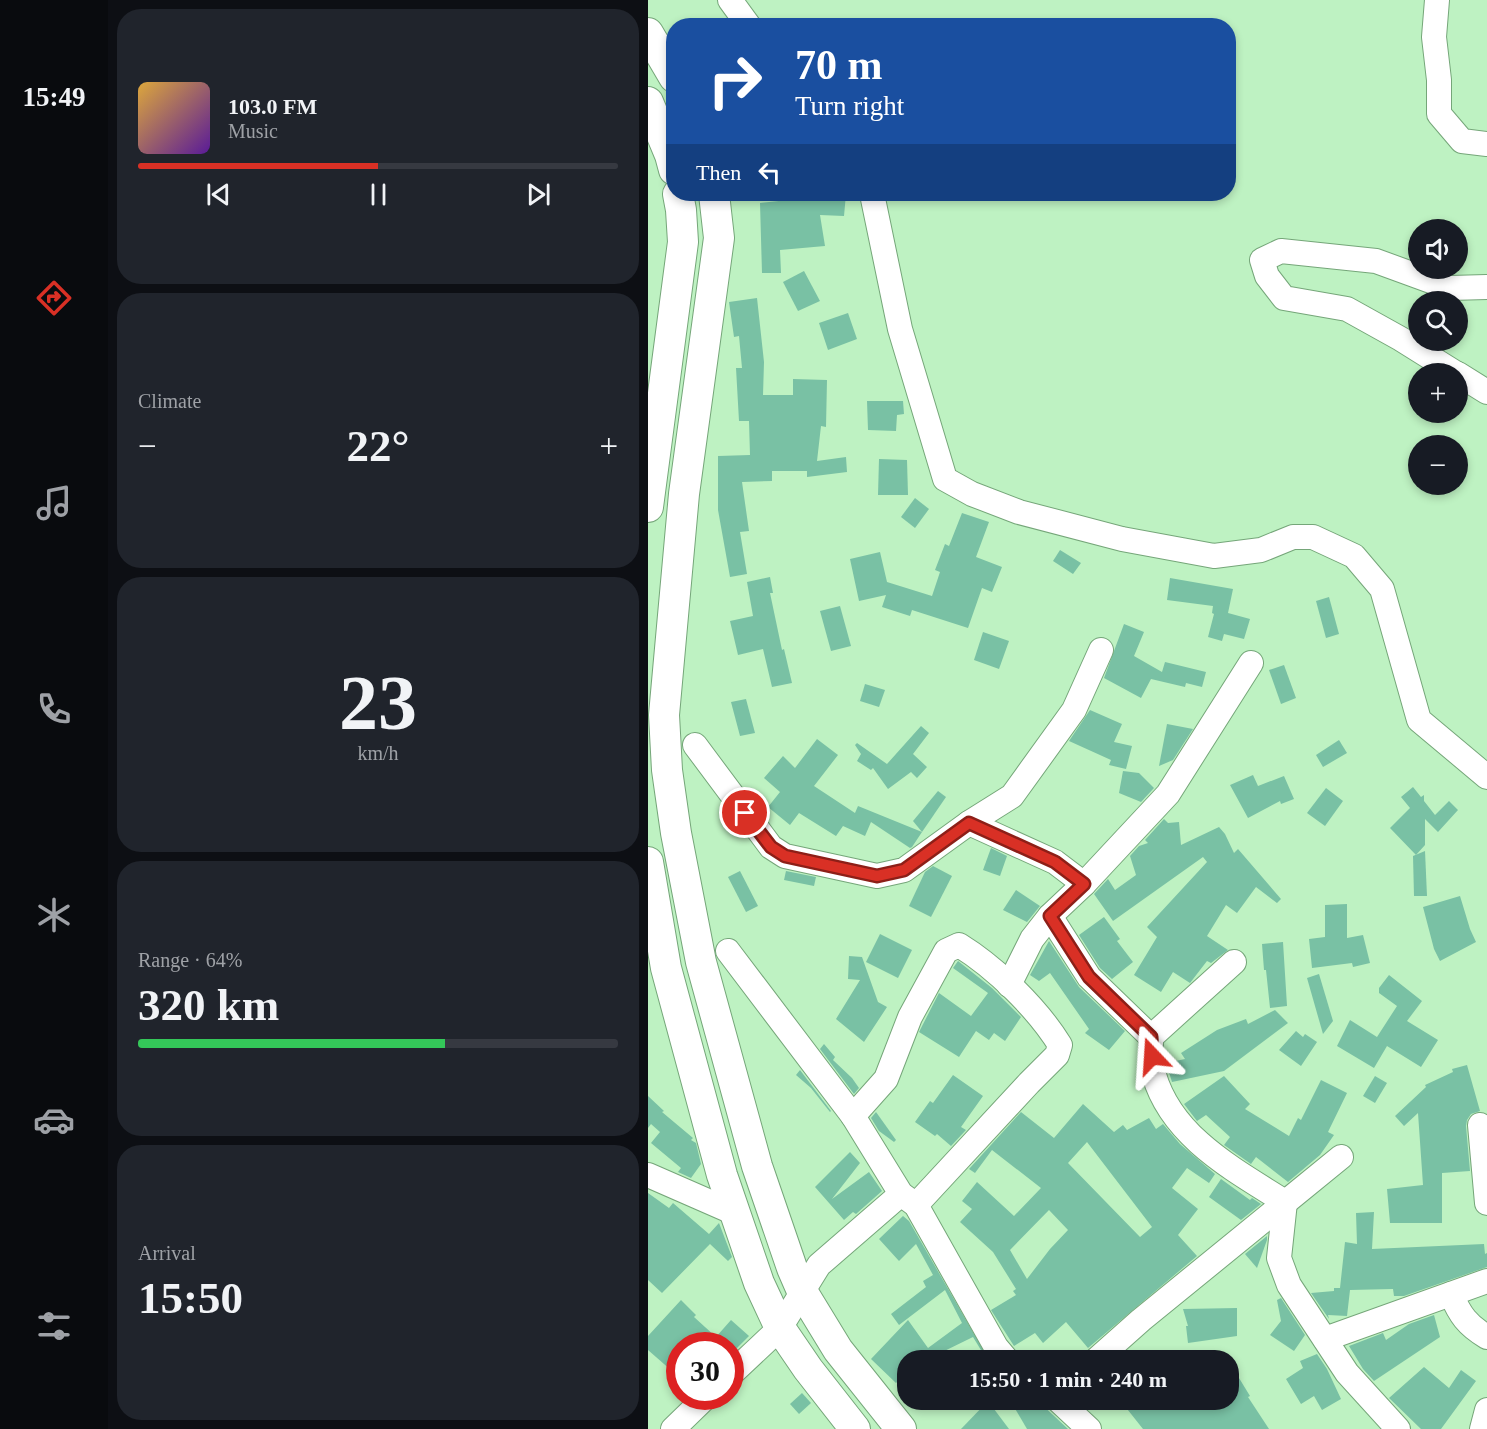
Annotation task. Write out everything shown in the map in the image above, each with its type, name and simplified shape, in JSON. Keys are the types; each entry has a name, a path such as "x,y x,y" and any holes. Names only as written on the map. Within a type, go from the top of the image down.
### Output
{"main road":[{"path":"648,33 666,64"},
{"path":"648,102 666,146"},
{"path":"648,507 683,242 679,201"},
{"path":"715,201 719,238 684,494 664,715 667,770 676,833 701,962 757,1166 792,1268 802,1291 838,1350 901,1429"},
{"path":"648,862 666,968 722,1175 759,1283 780,1328 808,1370 855,1429"}],"street":[{"path":"730,0 743,18"},
{"path":"1437,0 1434,37 1439,80 1439,114 1462,141 1487,144"},
{"path":"873,201 900,329 945,479 972,494 1019,512 1122,539 1214,556 1261,550 1293,537 1313,537 1354,556 1382,589 1419,720 1487,777"},
{"path":"1440,363 1347,309 1284,298 1267,276 1262,260 1281,251 1376,261 1450,288 1487,286"},
{"path":"1468,380 1487,392"},
{"path":"695,745 771,847 785,856 877,876 904,870 969,823 1012,796 1074,710 1101,650"},
{"path":"1010,984 1032,939 1050,916 1084,884 1168,794 1251,663"},
{"path":"969,823 1055,862 1084,884"},
{"path":"1050,916 1089,977 1151,1037 1153,1074 1170,1111 1196,1141 1230,1168 1285,1202"},
{"path":"744,1361 780,1328 819,1265 908,1199 1057,1055 1060,1045 1053,1033 1010,984 959,945 946,951 910,1017 886,1079 853,1116"},
{"path":"728,951 853,1116 908,1199 999,1350"},
{"path":"1151,1037 1234,962"},
{"path":"1480,1125 1487,1203"},
{"path":"1107,1350 1341,1157"},
{"path":"648,1175 735,1213"},
{"path":"1285,1202 1279,1258 1289,1285 1347,1373 1398,1429"},
{"path":"1325,1339 1487,1281"},
{"path":"1451,1294 1459,1313 1474,1329 1487,1337"},
{"path":"673,1429 693,1410"},
{"path":"1069,1410 1089,1429"},
{"path":"1482,1429 1487,1410"}],"building":[{"path":"845,201 844,216 820,215 825,246 780,250 781,273 762,273 760,203"},
{"path":"804,271 820,301 798,311 783,282"},
{"path":"757,298 764,362 763,395 793,395 793,379 827,380 826,427 821,426 817,461 846,457 847,472 807,477 807,471 772,471 772,481 742,482 749,531 740,532 747,574 730,577 718,510 718,456 750,455 749,421 739,421 736,368 742,368 739,336 734,337 729,302"},
{"path":"848,313 857,339 828,350 819,323"},
{"path":"867,401 903,401 904,414 897,415 896,431 868,430"},
{"path":"879,459 907,460 908,495 878,495"},
{"path":"915,498 929,509 915,528 901,517"},
{"path":"962,513 989,522 976,557 1002,567 992,592 982,588 968,628 912,610 910,616 882,607 886,595 859,601 850,559 880,552 887,582 932,596 940,572 935,570 945,544 949,546"},
{"path":"1060,550 1081,563 1073,574 1053,561"},
{"path":"770,577 773,593 770,593 782,650 784,649 792,683 772,687 763,649 738,655 730,621 753,616 747,582"},
{"path":"1170,578 1233,589 1228,613 1250,619 1244,639 1224,634 1222,641 1208,637 1214,614 1212,613 1213,606 1167,600"},
{"path":"1329,597 1339,634 1326,638 1316,601"},
{"path":"840,606 851,646 831,651 820,611"},
{"path":"1124,624 1144,632 1134,656 1162,672 1165,662 1206,672 1202,687 1186,683 1185,687 1151,679 1141,698 1104,678"},
{"path":"983,632 1009,641 999,669 974,660"},
{"path":"1284,665 1296,698 1281,704 1269,670"},
{"path":"865,684 885,690 879,707 860,701"},
{"path":"746,699 755,733 740,736 731,702"},
{"path":"1090,710 1122,724 1114,742 1132,746 1126,769 1109,765 1111,760 1069,741"},
{"path":"1167,724 1193,729 1173,760 1159,766"},
{"path":"921,726 929,733 913,754 927,767 917,778 911,772 888,789 873,768 871,770 857,761 861,754 855,745 857,743 887,764"},
{"path":"817,739 838,755 814,786 855,813 858,806 922,832 912,847 910,848 871,822 865,836 843,826 836,836 799,813 790,825 768,807 780,792 764,778 783,756 795,768"},
{"path":"1339,740 1347,753 1323,767 1316,755"},
{"path":"1123,771 1139,773 1154,788 1141,802 1119,793"},
{"path":"1253,775 1258,786 1284,776 1294,799 1281,804 1280,801 1248,818 1230,785"},
{"path":"1413,787 1421,797 1424,795 1424,801 1435,815 1449,801 1458,810 1438,832 1425,819 1425,845 1416,855 1390,828 1410,808 1401,797"},
{"path":"1326,788 1343,801 1325,826 1307,813"},
{"path":"938,791 946,797 922,832 913,821"},
{"path":"1164,819 1168,823 1179,822 1181,845 1219,827 1234,853 1238,849 1281,899 1277,903 1256,887 1237,913 1226,905 1207,936 1228,950 1211,963 1207,961 1190,983 1173,972 1161,992 1134,975 1157,937 1147,927 1207,862 1203,857 1113,921 1094,894 1108,879 1115,890 1136,875 1130,856 1139,846 1148,843 1145,840"},
{"path":"991,848 1007,856 1000,876 983,870"},
{"path":"1425,851 1427,896 1414,896 1413,856"},
{"path":"933,866 952,876 931,917 909,906 925,872"},
{"path":"740,871 758,906 746,912 728,877"},
{"path":"786,871 816,877 814,886 784,880"},
{"path":"1016,890 1040,906 1027,922 1003,910"},
{"path":"1460,896 1476,942 1440,961 1434,949 1423,907"},
{"path":"1347,904 1347,938 1363,935 1370,963 1353,967 1352,963 1312,968 1309,939 1325,937 1325,905"},
{"path":"1104,917 1120,939 1117,941 1133,962 1112,979 1100,968 1079,935"},
{"path":"880,934 912,950 898,978 866,962"},
{"path":"1049,941 1079,987 1125,1031 1109,1050 1085,1033 1089,1029 1050,973 1039,981 1030,975"},
{"path":"1283,942 1287,1006 1270,1008 1262,944"},
{"path":"849,956 862,957 878,1002 887,1007 864,1042 836,1019 860,980 848,979"},
{"path":"958,961 992,988 1021,1017 1005,1041 994,1033 989,1040 976,1031 959,1057 919,1032 939,993 971,1016 988,993 953,968"},
{"path":"1319,974 1333,1021 1323,1034 1307,978"},
{"path":"1389,975 1422,1001 1407,1021 1438,1040 1421,1067 1387,1046 1374,1068 1337,1046 1350,1020 1377,1037 1397,1006 1379,993 1379,988"},
{"path":"1275,1010 1288,1023 1224,1071 1172,1082 1166,1063 1185,1059 1181,1053 1217,1030 1246,1019 1248,1024"},
{"path":"1296,1031 1303,1037 1305,1034 1317,1042 1301,1066 1279,1050"},
{"path":"824,1044 835,1057 833,1060 859,1088 854,1094 820,1049"},
{"path":"1467,1065 1480,1111 1471,1114 1466,1126 1470,1171 1442,1173 1442,1223 1390,1223 1387,1189 1423,1185 1418,1113 1404,1126 1395,1116 1426,1087 1425,1085 1453,1072 1452,1069"},
{"path":"800,1070 830,1112 811,1088 796,1075"},
{"path":"953,1075 983,1096 961,1127 966,1130 951,1146 937,1134 935,1136 915,1122 930,1101 933,1103"},
{"path":"1224,1076 1250,1104 1245,1109 1289,1136 1298,1118 1301,1120 1321,1080 1347,1093 1328,1132 1334,1135 1320,1155 1288,1182 1256,1157 1251,1164 1224,1145 1230,1137 1206,1115 1197,1121 1184,1104"},
{"path":"1375,1076 1387,1083 1375,1103 1363,1096"},
{"path":"648,1096 696,1143 701,1164 691,1178 678,1172 681,1168 651,1143 660,1132 651,1124 648,1128"},
{"path":"1083,1104 1114,1132 1123,1125 1127,1130 1149,1118 1156,1129 1163,1124 1180,1144 1215,1174 1209,1183 1187,1168 1172,1188 1198,1209 1178,1235 1197,1256 1088,1348 1066,1322 1043,1343 1035,1333 1014,1346 991,1310 1016,1295 1013,1291 1016,1289 993,1252 960,1222 972,1209 962,1201 977,1182 1014,1216 1041,1188 992,1150 975,1173 969,1169 1021,1112 1054,1138","holes":["1087,1142 1152,1227 1140,1237 1068,1163","1049,1210 1068,1230 1027,1279 1010,1250"]},
{"path":"876,1112 896,1140 894,1142 879,1131 871,1118"},
{"path":"850,1152 860,1163 832,1199 869,1172 882,1191 856,1214 853,1212 844,1220 815,1187"},
{"path":"1221,1179 1250,1200 1252,1198 1261,1204 1241,1220 1209,1197"},
{"path":"648,1193 669,1208 673,1203 709,1234 719,1223 732,1257 728,1261 710,1244 662,1293 648,1280"},
{"path":"1374,1212 1372,1249 1484,1244 1485,1254 1487,1253 1487,1267 1404,1296 1394,1296 1393,1289 1350,1290 1347,1316 1328,1315 1329,1319 1311,1293 1334,1291 1334,1288 1340,1288 1345,1242 1357,1244 1356,1213"},
{"path":"903,1216 909,1221 983,1350 981,1350 973,1337 946,1350 897,1350 896,1383 871,1359 908,1320 928,1348 962,1323 945,1290 899,1325 891,1314 926,1287 923,1281 933,1275 916,1244 899,1261 879,1239"},
{"path":"1267,1236 1267,1240 1257,1268 1245,1254"},
{"path":"1281,1298 1305,1335 1294,1351 1270,1335 1281,1321 1277,1300"},
{"path":"681,1300 696,1315 694,1317 710,1332 666,1332 666,1366 648,1350 648,1336"},
{"path":"1237,1308 1237,1336 1188,1343 1186,1326 1188,1326 1183,1309"},
{"path":"1434,1315 1440,1337 1374,1381 1363,1369 1349,1346 1383,1333 1386,1340 1409,1324"},
{"path":"731,1320 749,1336 744,1341 744,1332 720,1332"},
{"path":"1317,1354 1341,1399 1322,1410 1314,1396 1301,1404 1286,1379 1303,1368 1300,1361"},
{"path":"1424,1367 1449,1388 1461,1370 1476,1381 1441,1429 1421,1429 1389,1398"},
{"path":"1239,1378 1250,1396 1248,1397 1269,1429 1143,1429 1128,1410 1239,1410"},
{"path":"802,1393 811,1403 799,1414 790,1404"},
{"path":"979,1410 995,1410 1009,1429 961,1429"},
{"path":"1016,1410 1048,1410 1068,1429 1027,1429"}],"route":[{"path":"745,813 771,847 785,856 877,876 904,870 969,823 1055,862 1084,884 1050,916 1089,977 1151,1037 1152,1056"}]}
